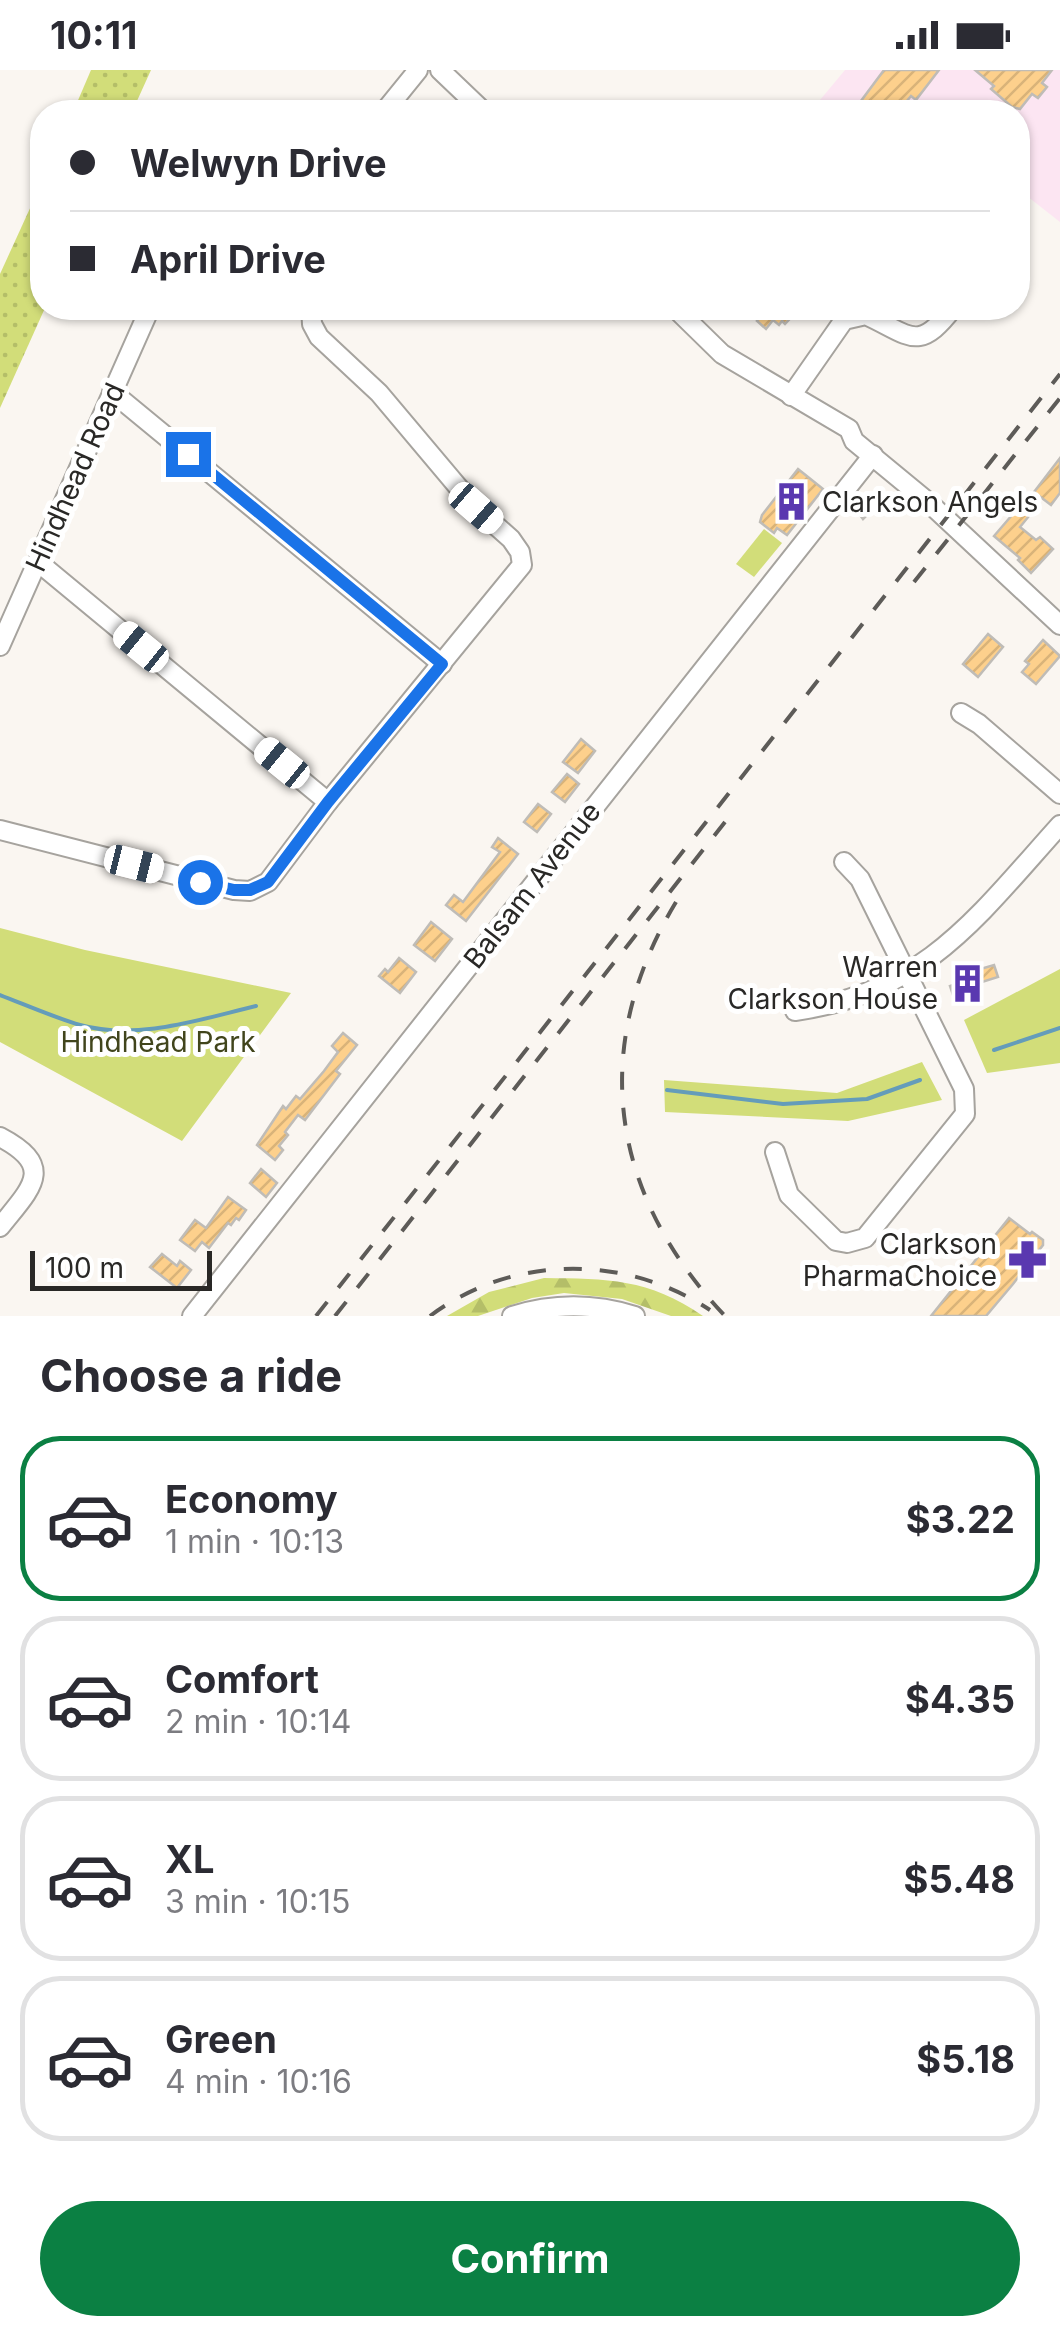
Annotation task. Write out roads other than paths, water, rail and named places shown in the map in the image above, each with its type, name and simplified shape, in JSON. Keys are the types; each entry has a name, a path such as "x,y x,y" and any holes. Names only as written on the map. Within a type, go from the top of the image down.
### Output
{"street":[{"path":"394,100 418,70"},
{"path":"440,70 471,100"},
{"name":"Hindhead Road","path":"0,646 145,320"},
{"path":"0,830 234,890 250,890 268,882 328,802 522,565 512,539 476,508 379,392 319,337 312,320"},
{"path":"687,320 722,354 796,399 804,411 842,440 854,440 873,455 1060,625"},
{"path":"796,399 844,320"},
{"path":"876,320 914,338 935,331 943,320"},
{"path":"112,392 442,664"},
{"name":"Balsam Avenue","path":"192,1316 873,455"},
{"path":"38,562 328,802"},
{"path":"961,712 1060,794"},
{"path":"795,1011 835,1006 909,974 965,930 1060,825"},
{"path":"775,1152 789,1195 836,1242 856,1242 865,1238 966,1114 964,1088 909,974 860,879 844,862"},
{"path":"0,1136 25,1152 36,1174 34,1184 0,1228"},
{"path":"512,1316 581,1306 635,1316"}],"waterway":[{"path":"0,995 80,1025 124,1031 191,1022 256,1006"},
{"path":"994,1050 1060,1028"},
{"path":"667,1090 783,1104 867,1099 920,1080"}],"railway":[{"path":"316,1316 1060,374"},
{"path":"914,582 1060,398"},
{"path":"335,1316 725,822"},
{"path":"676,902 648,957 630,1011 623,1065 624,1118 636,1170 656,1220 686,1269 725,1316"},
{"path":"430,1316 497,1281 569,1269 606,1271 642,1279 710,1310"}],"place":[{"name":"Clarkson Angels","path":"792,502"},
{"name":"Warren Clarkson House","path":"968,983"},
{"name":"Clarkson PharmaChoice","path":"1027,1260"}],"park label":[{"name":"Hindhead Park","path":"158,1042"}]}
